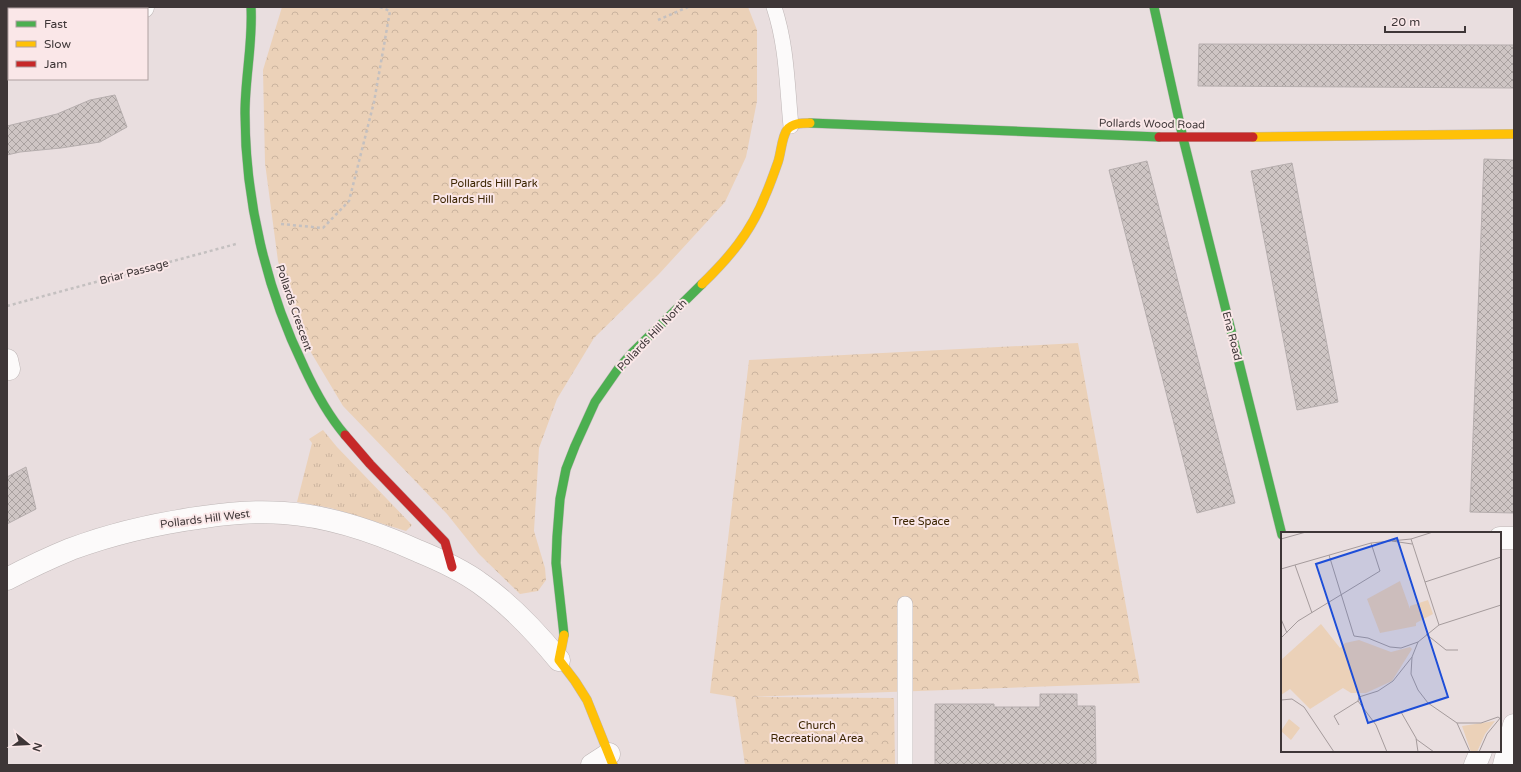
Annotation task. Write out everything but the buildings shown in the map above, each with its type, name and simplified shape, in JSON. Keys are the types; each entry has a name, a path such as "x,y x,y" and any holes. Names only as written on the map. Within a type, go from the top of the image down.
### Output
{"street":[{"name":"Pollards Crescent","path":"251,7 252,27 246,92 245,136 248,178 255,218 268,273 290,339 312,384 336,424 370,464 445,542 452,567"},
{"name":"Ena Road","path":"1154,7 1183,138 1281,532"},
{"name":"Pollards Wood Road","path":"791,126 803,123 1183,138 1514,134"},
{"name":"Pollards Hill North","path":"559,660 564,635 556,563 558,516 566,469 582,429 595,402 618,369 642,342 678,309 729,256 750,227 766,197 778,161 784,136 791,126"},
{"name":"Pollards Hill West","path":"7,579 71,549 148,527 222,514 262,512 303,515 345,524 392,539 452,567 480,583 499,598 525,622 559,660"},
{"path":"1501,538 1514,538"},
{"path":"559,660 575,681 586,700 605,761"},
{"path":"1501,724 1514,721"},
{"path":"1504,765 1514,725"},
{"path":"1475,765 1481,752"}],"lane":[{"path":"774,7 780,26 785,52 791,126"},
{"path":"905,604 905,765"}],"path":[{"path":"255,218 273,223 323,228 349,201 374,102 390,11 380,7"},
{"path":"658,20 688,7"},
{"name":"Briar Passage","path":"7,306 260,237"}],"green space":[{"name":"Pollards Hill","path":"282,7 748,7 757,30 757,101 746,157 725,202 659,274 594,338 557,399 539,448 534,531 545,568 546,580 538,591 520,594 479,554 447,514 343,406 300,334 278,261 265,163 263,70"},
{"name":"Tree Space","path":"1078,343 1140,683 750,697 894,698 895,765 745,765 735,697 710,693 749,360"},
{"path":"323,430 337,447 412,525 406,531 331,508 297,502 312,443 309,439"}],"traffic: fast":[{"path":"251,7 251,34 245,100 246,146 249,178 260,243 279,307 308,376 327,411 345,435"},
{"path":"1154,7 1183,138 1281,532"},
{"path":"810,123 1159,137"},
{"path":"564,635 556,563 557,537 560,499 566,469 575,446 595,402 618,369 632,353 702,284"}],"traffic: slow":[{"path":"702,284 730,254 753,221 772,179 787,130 794,125 810,123"},
{"path":"1253,137 1514,134"},
{"path":"564,635 559,660 587,700 613,765"}],"traffic: jam":[{"path":"1159,137 1253,137"},
{"path":"345,435 370,464 445,542 452,567"}],"park label":[{"name":"Pollards Hill Park","path":"494,183"},
{"name":"Church Recreational Area","path":"817,731"}]}
